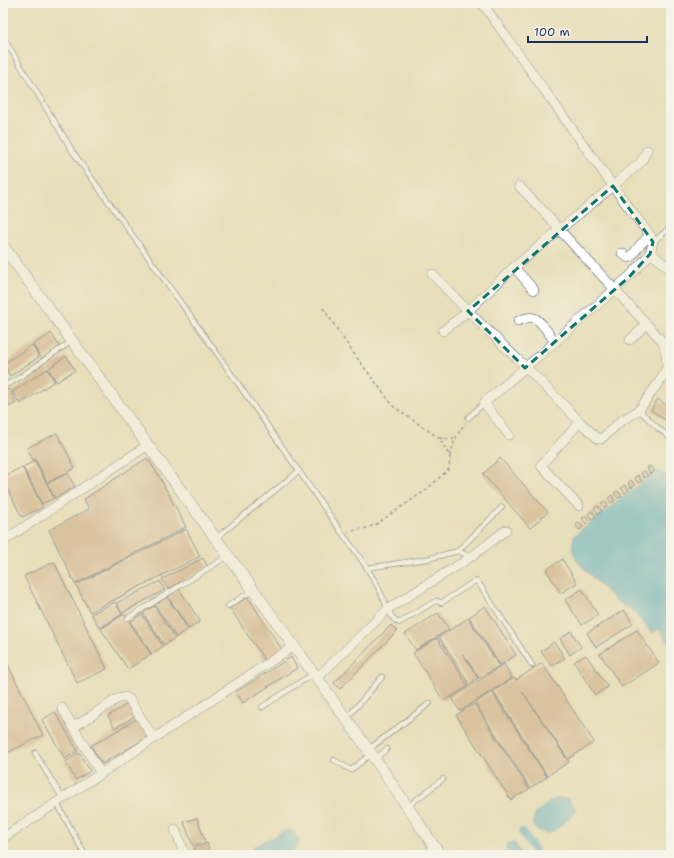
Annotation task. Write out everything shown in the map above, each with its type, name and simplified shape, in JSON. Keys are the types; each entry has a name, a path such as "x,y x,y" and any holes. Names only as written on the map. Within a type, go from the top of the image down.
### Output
{"street":[{"path":"482,3 652,238 650,254 630,276 484,403 509,435"},
{"path":"443,331 468,311 514,267 641,162 647,150"},
{"path":"432,274 598,439 602,439 621,421 639,410 669,368 663,342 519,186"},
{"path":"622,254 628,258 631,257 640,245 652,238"},
{"path":"3,246 294,646 371,754 438,852 425,855"},
{"path":"650,252 671,270"},
{"path":"514,267 534,290"},
{"path":"518,321 529,317 534,318 540,323 555,342"},
{"path":"630,340 647,324"},
{"path":"579,506 541,465 580,422"},
{"path":"3,541 148,446"},
{"path":"315,676 388,609 471,557 506,530"},
{"path":"3,838 294,646"},
{"path":"74,727 117,699 125,697 130,699 154,739"},
{"path":"62,708 101,774"},
{"path":"175,829 185,855"}],"lane":[{"path":"3,37 73,152 364,562 380,589 388,609 394,619 399,623 434,602 437,601 441,603 475,582 478,582 532,665"},
{"path":"652,238 671,227"},
{"path":"3,386 14,381 72,341"},
{"path":"467,420 484,403"},
{"path":"639,410 671,438"},
{"path":"216,538 299,471"},
{"path":"367,568 427,559 458,551 502,507"},
{"path":"458,551 471,557"},
{"path":"128,618 228,556"},
{"path":"228,606 253,590"},
{"path":"262,707 315,676"},
{"path":"346,719 382,677"},
{"path":"334,760 351,770 430,703"},
{"path":"371,754 387,749"},
{"path":"35,753 60,801 85,855"},
{"path":"407,807 443,779"}],"path":[{"path":"323,308 349,347 394,407 440,438 450,456"},
{"path":"342,533 375,525 426,490 449,469 450,456 455,438 467,420"},
{"path":"440,438 455,438"}],"highlighted area":[{"path":"613,186 653,242 650,254 630,276 525,368 468,311"}],"water":[{"path":"655,469 671,479 671,648 659,629 652,633 633,611 615,600 577,561 572,548 574,536 654,473"},
{"path":"556,798 568,799 576,810 562,824 549,833 544,833 533,827 535,813"},
{"path":"287,830 292,831 298,837 300,842 294,849 293,855 257,855 253,847"},
{"path":"514,842 521,853 520,855 509,855 506,848 508,843"}],"building":[{"path":"51,333 60,347 42,359 33,345"},
{"path":"32,345 39,357 10,376 3,364"},
{"path":"66,356 75,370 57,382 48,369"},
{"path":"47,369 55,381 20,404 12,392"},
{"path":"9,389 16,403 3,410 3,392"},
{"path":"658,399 671,409 671,424 651,410"},
{"path":"57,433 75,468 47,483 35,459 33,460 27,448"},
{"path":"147,458 158,474 186,527 75,584 49,530 89,509 84,499"},
{"path":"500,458 548,512 530,528 483,474"},
{"path":"35,461 54,498 42,504 23,467"},
{"path":"650,466 654,471 650,474 647,468"},
{"path":"22,467 43,507 22,517 3,481 3,477"},
{"path":"644,470 648,476 644,478 641,473"},
{"path":"68,473 75,487 55,498 47,484"},
{"path":"638,475 642,481 638,483 634,478"},
{"path":"631,480 635,485 631,488 628,483"},
{"path":"625,485 629,490 625,493 621,488"},
{"path":"618,491 622,496 618,498 614,493"},
{"path":"612,495 615,501 611,503 608,498"},
{"path":"605,501 608,506 605,508 601,503"},
{"path":"598,506 602,511 598,514 594,508"},
{"path":"592,511 596,516 592,519 588,514"},
{"path":"586,516 589,521 586,524 582,518"},
{"path":"579,522 583,527 579,530 576,525"},
{"path":"186,529 200,556 90,612 76,585"},
{"path":"203,558 208,567 168,589 162,579"},
{"path":"562,559 577,583 561,593 546,570"},
{"path":"54,562 107,669 77,683 24,576"},
{"path":"160,581 165,590 122,613 117,603"},
{"path":"179,589 200,621 189,629 168,597"},
{"path":"582,589 598,615 582,625 565,600"},
{"path":"167,597 188,629 176,637 155,605"},
{"path":"248,597 282,650 265,661 230,608"},
{"path":"115,602 122,614 100,628 91,614"},
{"path":"154,606 175,638 164,645 143,613"},
{"path":"485,606 516,655 500,665 469,617"},
{"path":"624,610 633,624 596,647 587,633"},
{"path":"438,613 449,629 416,650 405,634"},
{"path":"124,614 151,654 128,669 101,629"},
{"path":"142,614 163,646 152,654 130,622"},
{"path":"468,618 499,666 479,678 463,654 478,678 469,684 439,637"},
{"path":"391,625 397,631 340,689 334,683"},
{"path":"637,630 659,663 622,687 600,654"},
{"path":"571,631 581,647 570,655 560,639"},
{"path":"437,638 468,686 444,701 413,653"},
{"path":"554,642 565,658 551,666 541,651"},
{"path":"3,655 43,735 3,755"},
{"path":"586,655 608,687 595,695 574,662"},
{"path":"291,657 297,668 243,703 236,692"},
{"path":"542,663 594,742 568,759 522,691 569,762 547,776 493,691 514,678 516,680"},
{"path":"504,664 512,678 460,711 452,698"},
{"path":"492,692 547,777 530,788 475,703"},
{"path":"129,703 137,715 115,728 108,716"},
{"path":"474,704 529,789 511,800 456,715"},
{"path":"55,712 78,751 65,759 42,720"},
{"path":"138,718 149,736 102,764 91,746"},
{"path":"79,753 90,771 76,780 65,762"},
{"path":"197,818 205,841 193,846 184,822"},
{"path":"207,843 211,855 196,855 194,848"}],"waterway":[{"path":"522,832 538,855"}]}
